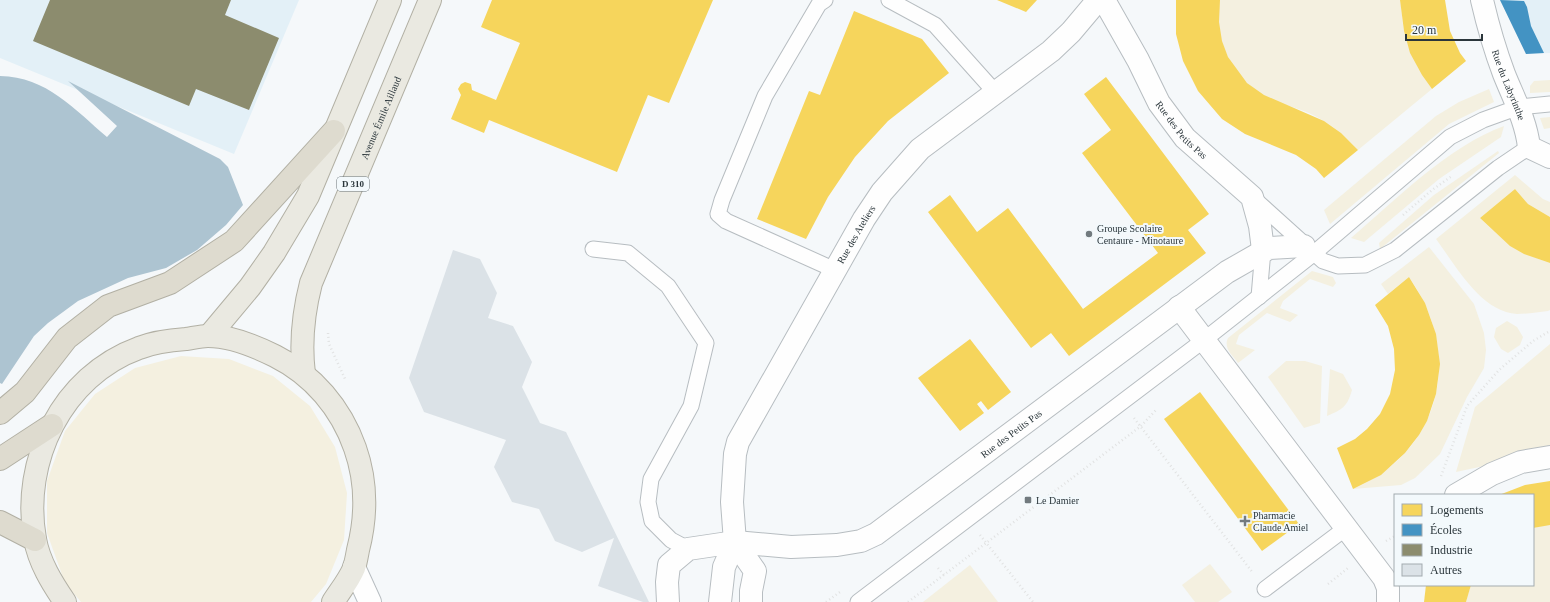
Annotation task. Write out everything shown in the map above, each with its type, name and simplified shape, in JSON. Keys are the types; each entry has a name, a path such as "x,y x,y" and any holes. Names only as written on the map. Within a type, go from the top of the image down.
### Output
{"highway":[{"path":"0,412 25,392 67,338 108,306 170,283 234,241 334,131"},
{"path":"0,459 52,425"},
{"path":"0,522 35,540"}],"main road":[{"path":"209,336 250,287 274,253 308,196 390,0"},
{"name":"Avenue Émile Aillaud","path":"304,374 301,350 302,329 304,310 311,283 430,0"},
{"path":"65,602 50,580 35,540 32,500 41,448 52,425 64,404 106,365 139,348 168,341 209,336 237,341 262,350 285,362 304,374 325,394 342,418 361,464 365,491 364,528 354,567 332,602"}],"street":[{"name":"Rue des Ateliers","path":"735,542 732,502 735,454 738,442 835,270 882,192 920,149 1051,51 1071,32 1098,0"},
{"name":"Rue des Petits Pas","path":"1104,0 1164,109 1186,138 1252,197"},
{"name":"Rue du Labyrinthe","path":"1482,0 1491,40 1519,107 1527,132 1529,148"},
{"path":"1529,148 1550,157"},
{"path":"1252,197 1260,226 1263,250"},
{"name":"Rue des Petits Pas","path":"688,549 735,542 791,547 837,546 861,541 871,536 1227,272 1263,250 1269,248 1308,250"},
{"path":"1179,307 1384,578 1390,589"},
{"path":"1458,494 1492,474 1521,462 1550,457"},
{"path":"720,602 724,567 735,542"},
{"path":"735,542 755,571 751,591 751,602"},
{"path":"668,602 667,582 669,565 688,549"},
{"path":"354,567 370,602"}],"lane":[{"path":"825,0 819,4 765,96 722,200 718,214 726,222 835,270"},
{"path":"889,0 935,25 995,92"},
{"path":"858,602 1259,297 1308,250 1450,137 1483,120 1519,107 1550,104"},
{"path":"1252,197 1308,250 1323,261 1338,266 1360,266 1395,250 1498,168 1529,148"},
{"path":"593,249 628,253 668,286 706,342 692,406 652,479 648,502 652,521 671,540 688,549"},
{"path":"1259,297 1263,250"},
{"path":"1265,589 1346,528"}],"path":[{"path":"328,330 329,344 350,388"},
{"path":"1441,480 1441,472 1467,406 1499,370 1533,341 1550,331"},
{"path":"908,602 1141,426 1156,410"},
{"path":"1134,417 1265,589"},
{"path":"980,534 1033,602"},
{"path":"1328,584 1349,567"}],"shaded area":[{"path":"0,0 299,0 234,154 0,58"},
{"path":"1220,0 1400,0 1404,31 1409,47 1419,69 1432,89 1358,150 1343,135 1321,119 1263,95 1242,77 1227,54 1222,41 1218,14"},
{"path":"1500,0 1550,0 1550,53 1526,54"},
{"path":"1550,80 1550,92 1530,93 1530,86 1534,81"},
{"path":"1489,89 1494,102 1449,124 1330,224 1324,210 1436,116 1459,102"},
{"path":"1550,117 1550,128 1544,129 1540,118"},
{"path":"1504,126 1501,137 1439,179 1364,242 1351,238 1423,175 1443,160 1483,135"},
{"path":"1498,151 1499,153 1380,249 1379,243 1434,195"},
{"path":"1515,175 1543,199 1550,202 1550,217 1528,204 1515,189 1480,218 1512,245 1530,255 1550,263 1550,310 1548,311 1517,314 1504,311 1492,305 1470,286 1436,239"},
{"path":"1429,247 1474,304 1484,333 1486,350 1484,368 1467,397 1440,454 1415,478 1401,485 1353,489 1383,472 1407,451 1424,426 1435,398 1439,368 1436,337 1426,307 1409,277 1388,294 1381,284"},
{"path":"1312,271 1333,277 1336,283 1333,287 1310,279 1283,301 1280,308 1298,315 1290,322 1267,313 1239,335 1236,344 1255,350 1238,363 1231,355 1228,348 1228,338"},
{"path":"1507,321 1517,327 1523,337 1520,345 1508,353 1501,349 1494,337 1496,328"},
{"path":"1550,344 1550,452 1456,472 1475,407"},
{"path":"181,356 229,359 273,376 310,406 335,447 347,493 344,540 326,584 311,602 81,602 65,583 47,533 47,481 65,431 95,394 135,368"},
{"path":"1286,361 1305,361 1322,366 1320,423 1304,428 1268,377"},
{"path":"1330,369 1343,374 1352,390 1344,407 1327,416"},
{"path":"1550,525 1550,602 1466,602 1471,586 1534,586 1534,528"},
{"path":"1210,564 1232,592 1218,602 1195,602 1182,585"},
{"path":"970,565 998,602 923,602"}],"water":[{"path":"0,76 17,78 46,88 59,96 107,137 117,126 68,81 220,159 228,167 243,205 226,225 197,250 166,268 128,278 78,301 48,323 34,336 2,384 0,383"}],"building: Logements":[{"path":"492,0 713,0 669,103 648,95 617,172 489,120 484,133 451,119 461,95 458,89 461,84 465,82 471,84 472,90 496,100 520,43 481,27"},
{"path":"997,0 1037,0 1026,12"},
{"path":"1176,0 1220,0 1219,22 1222,41 1228,57 1247,83 1264,95 1324,121 1341,133 1358,150 1324,178 1316,169 1296,155 1245,134 1222,119 1198,91 1183,61 1176,34"},
{"path":"1400,0 1445,0 1450,31 1460,53 1466,61 1432,89 1422,75 1410,53 1404,31"},
{"path":"854,11 922,39 949,73 888,121 855,157 828,197 806,239 757,219 809,91 820,95"},
{"path":"1106,77 1209,214 1188,230 1206,253 1069,356 1051,333 1031,348 928,212 950,195 977,232 1008,208 1083,309 1158,253 1082,153 1111,130 1084,94"},
{"path":"1515,189 1528,204 1550,217 1550,263 1524,254 1510,246 1480,218"},
{"path":"1409,277 1425,303 1436,334 1440,364 1436,394 1427,421 1419,435 1405,453 1381,475 1353,489 1337,448 1355,439 1367,429 1380,414 1390,394 1395,370 1394,349 1388,326 1375,305"},
{"path":"970,339 1011,392 988,410 981,401 977,404 984,413 960,431 918,378"},
{"path":"1200,392 1299,524 1262,551 1164,419"},
{"path":"1550,481 1550,525 1534,528 1534,494 1502,494 1525,485"},
{"path":"1426,586 1471,586 1466,602 1424,602"}],"building: Écoles":[{"path":"1500,0 1524,1 1527,7 1531,26 1544,53 1526,54"}],"building: Industrie":[{"path":"50,0 231,0 225,15 279,38 249,110 196,89 189,106 33,41"}],"building: Autres":[{"path":"453,250 480,259 497,293 488,318 513,326 532,362 522,387 540,423 566,432 649,602 643,602 598,586 614,538 582,552 555,541 539,509 512,502 494,467 506,440 424,412 409,378"}],"place":[{"name":"Groupe Scolaire Centaure - Minotaure","path":"1089,234"},
{"name":"Le Damier","path":"1028,500"},
{"name":"Pharmacie Claude Amiel","path":"1245,521"}]}
